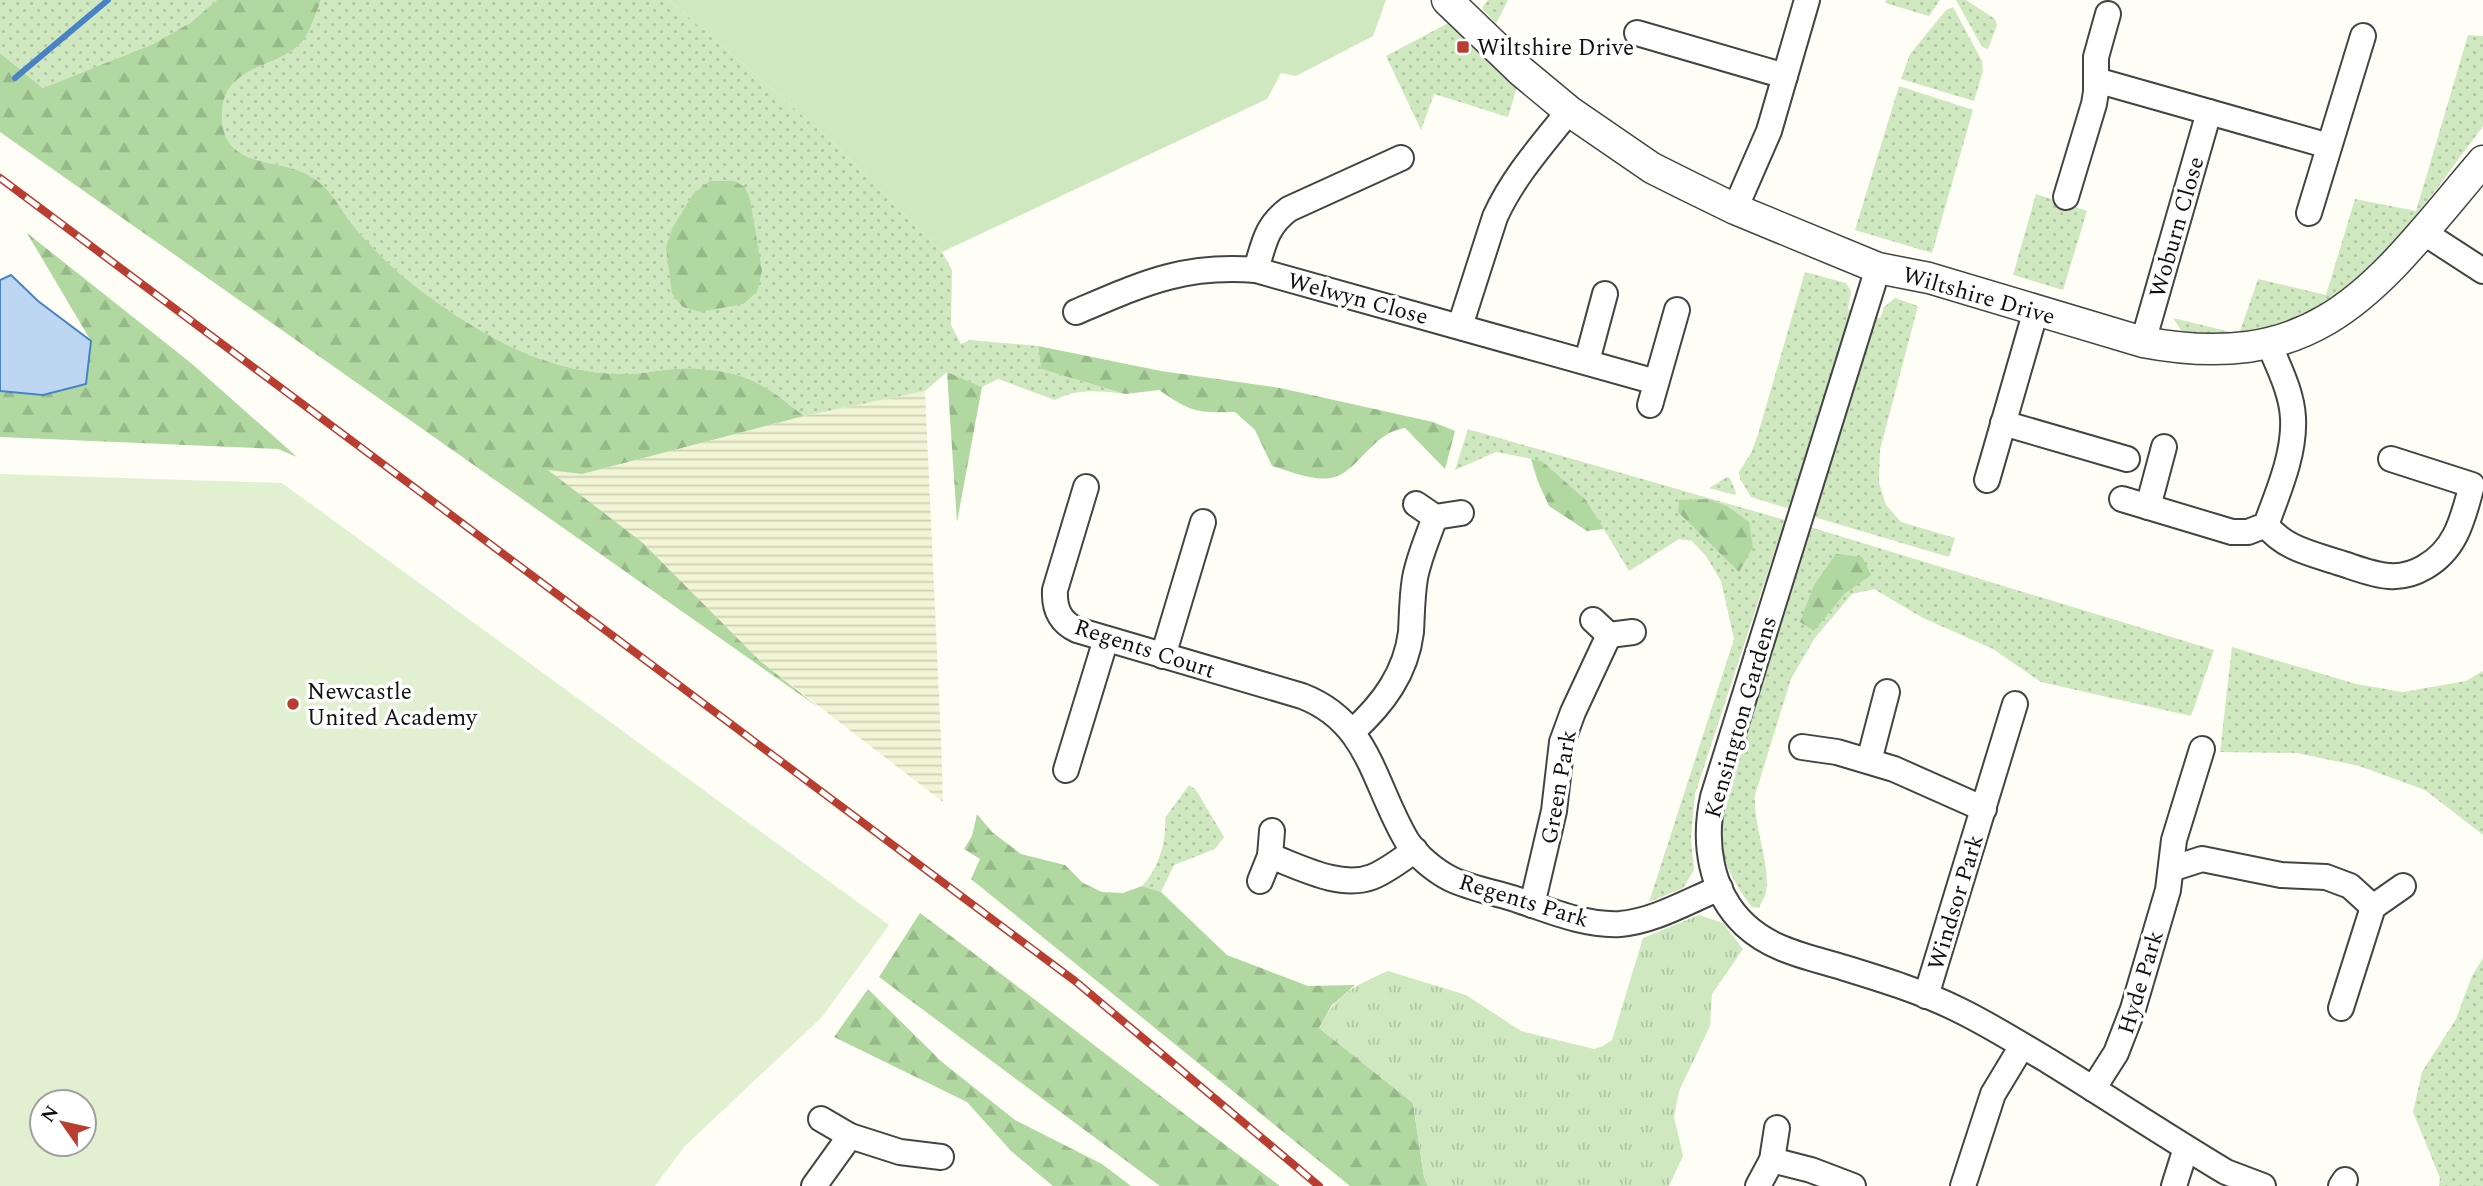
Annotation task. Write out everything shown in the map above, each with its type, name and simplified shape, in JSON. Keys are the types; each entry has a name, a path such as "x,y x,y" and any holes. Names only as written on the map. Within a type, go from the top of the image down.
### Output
{"street":[{"name":"Wiltshire Drive","path":"1447,0 1522,72 1569,111 1652,168 1735,209 1878,268 1941,282 2143,342 2196,350 2234,349 2269,344 2312,329 2346,308 2378,282 2483,161"},
{"path":"1735,209 1763,149 1807,0"},
{"path":"2066,197 2094,104 2096,57 2108,14"},
{"path":"1637,33 1785,76"},
{"path":"2309,213 2363,36"},
{"path":"2096,80 2329,146"},
{"name":"Welwyn Close","path":"1460,326 1502,201 1520,172 1569,111"},
{"name":"Woburn Close","path":"2143,342 2209,113"},
{"name":"Welwyn Close","path":"1256,270 1270,226 1289,209 1401,159"},
{"path":"2423,232 2483,271"},
{"name":"Kensington Gardens","path":"1878,268 1713,797 1708,842 1720,888 1742,923 1768,943 1791,953 1892,983 1960,1010 2022,1045 2227,1172 2263,1186"},
{"name":"Welwyn Close","path":"1076,312 1177,273 1203,269 1256,270 1587,361 1653,393 1677,310"},
{"path":"1587,361 1605,294"},
{"path":"1987,480 2036,310"},
{"path":"2122,499 2232,533 2248,533 2266,525 2290,450 2293,418 2286,386 2269,344"},
{"path":"2003,424 2127,459"},
{"path":"2148,507 2164,447"},
{"path":"2266,525 2279,539 2297,549 2378,574 2399,576 2420,569 2438,558 2452,544 2459,530 2472,485 2390,459"},
{"name":"Regents Court","path":"1086,487 1055,590 1055,606 1069,626 1318,702 1332,710 1353,731"},
{"path":"1353,731 1371,716 1387,695 1404,664 1425,511 1461,513"},
{"path":"1163,656 1203,522"},
{"name":"Green Park","path":"1532,905 1554,811 1562,742 1612,629"},
{"path":"1066,770 1106,639"},
{"path":"1869,761 1887,692"},
{"name":"Windsor Park","path":"1926,996 2015,704"},
{"name":"Regents Park","path":"1353,731 1390,807 1415,850 1431,866 1451,879 1597,923 1622,923 1670,910 1720,888"},
{"name":"Windsor Park","path":"1802,747 1869,761 1984,809"},
{"name":"Hyde Park","path":"2093,1089 2123,1038 2168,891 2174,840 2202,749"},
{"path":"1260,881 1270,856 1272,831"},
{"path":"1270,856 1329,876 1351,880 1375,876 1415,850"},
{"path":"2171,869 2202,859 2281,875 2326,877 2350,886 2373,907"},
{"path":"2341,1008 2373,907 2403,886"},
{"path":"1963,1186 1993,1094 2022,1045"},
{"path":"821,1119 850,1136 900,1152 941,1157"},
{"path":"1758,1186 1772,1160 1777,1128"},
{"path":"814,1186 850,1136"},
{"path":"2174,1186 2186,1148"},
{"path":"1772,1160 1811,1170 1853,1186"}],"green space":[{"path":"0,0 217,0 190,23 153,44 43,88 0,53"},
{"path":"217,0 321,0 310,29 301,43 278,59 251,70 230,87 224,100 222,118 225,135 233,147 244,155 302,172 315,179 376,251 405,278 441,305 497,340 554,364 613,374 689,368 730,373 764,387 804,416 582,474 548,470 643,543 760,661 818,707 0,132 0,53 43,88 153,44 190,23"},
{"path":"321,0 669,0 833,142 942,252 952,270 951,325 961,344 970,340 1038,346 1041,369 1125,394 1081,392 1055,400 998,379 982,387 947,372 925,391 804,416 764,387 730,373 689,368 633,374 598,373 554,364 497,340 460,318 405,278 362,235 315,179 302,172 244,155 233,147 225,135 222,118 224,100 230,87 251,70 278,59 301,43 310,29"},
{"path":"669,0 1386,0 1373,36 1296,76 1281,73 1267,99 942,252 833,142"},
{"path":"1488,0 1508,0 1496,24 1482,8"},
{"path":"1886,0 1940,0 1929,16 1885,3"},
{"path":"1956,0 1966,0 1995,19 1997,25 1988,49 1982,47"},
{"path":"1953,7 1982,61 1983,71 1974,101 1901,79 1910,54 1946,10"},
{"path":"1450,22 1517,87 1508,117 1434,94 1421,130 1386,56"},
{"path":"2468,35 2483,36 2483,126 2432,195 2367,275 2320,311 2273,332 2212,338 2183,333 2173,318 2239,334 2258,279 2326,295 2355,199 2416,211"},
{"path":"1899,86 1973,110 1932,253 1855,230"},
{"path":"710,181 734,181 745,187 750,199 762,271 757,292 743,304 700,312 683,307 672,294 666,247 673,227 694,193"},
{"path":"2036,194 2087,211 2063,290 2013,275"},
{"path":"27,233 191,363 297,457 278,449 0,437 0,391 43,395 86,383 91,341"},
{"path":"1805,272 1846,283 1851,291 1848,309 1853,311 1790,509 1751,497 1740,479 1739,472 1751,453 1758,434"},
{"path":"1895,298 1918,306 1880,450 1879,483 1886,505 1901,522 1955,538 1949,557 1814,517 1873,317 1880,318 1884,307"},
{"path":"1038,346 1161,371 1280,388 1433,422 1455,431 1445,469 1405,428 1383,437 1340,475 1324,479 1309,477 1272,466 1255,430 1235,412 1194,410 1159,390 1125,394 1041,369"},
{"path":"947,372 982,387 957,522"},
{"path":"925,391 943,802 760,661 643,543 546,469 582,474 804,416"},
{"path":"1468,429 1785,520 1695,794 1691,838 1694,870 1683,888 1649,902 1734,639 1721,581 1706,556 1692,541 1679,539 1629,571 1586,500 1542,461 1496,452 1455,470"},
{"path":"1531,459 1542,461 1586,500 1604,529 1587,531 1549,506"},
{"name":"Newcastle United Academy","path":"0,474 282,483 889,925 822,1017 685,1146 655,1186 0,1186"},
{"path":"1727,477 1730,478 1735,495 1709,488"},
{"path":"1708,499 1727,506 1749,522 1753,547 1739,572 1678,512 1679,500"},
{"path":"1810,527 2214,650 2191,716 2041,682 1993,649 1923,618 1874,589 1852,594 1814,639 1791,679 1755,795 1767,881 1759,908 1752,907 1735,881 1722,853 1720,818 1725,794"},
{"path":"1836,554 1862,557 1871,575 1844,594 1814,631 1800,622 1814,585"},
{"path":"2232,647 2356,684 2403,692 2466,681 2483,671 2483,835 2425,790 2359,766 2297,753 2220,752"},
{"path":"1189,785 1196,790 1224,837 1215,849 1174,865 1161,892 1142,886 1153,872 1160,855 1165,818"},
{"path":"977,814 992,832 1021,854 1065,865 1083,883 1102,892 1123,893 1142,886 1161,892 1227,955 1308,986 1355,985 1332,1005 1319,1028 1413,1103 1424,1177 1428,1186 1350,1186 971,879 980,859 964,849 972,836"},
{"path":"920,913 1280,1186 1160,1186 879,977"},
{"path":"1699,915 1723,923 1743,949 1712,994 1710,1026 1679,1091 1674,1117 1683,1156 1669,1186 1428,1186 1424,1177 1413,1103 1319,1028 1347,992 1388,971 1466,995 1521,1031 1594,1049 1612,1040 1643,938"},
{"path":"2483,958 2483,1186 2439,1186 2440,1178 2413,1112 2422,1072 2456,1019 2472,976"},
{"path":"868,989 942,1062 1015,1120 1102,1164 1131,1186 1053,1186 1011,1151 967,1102 834,1037"}],"water":[{"path":"11,275 38,301 91,341 86,384 43,395 0,391 0,280"}],"waterway":[{"path":"15,78 108,0"}],"railway":[{"path":"0,178 1075,981 1319,1186"}],"place":[{"name":"Wiltshire Drive","path":"1463,47"},
{"name":"Newcastle United Academy","path":"293,704"}]}
